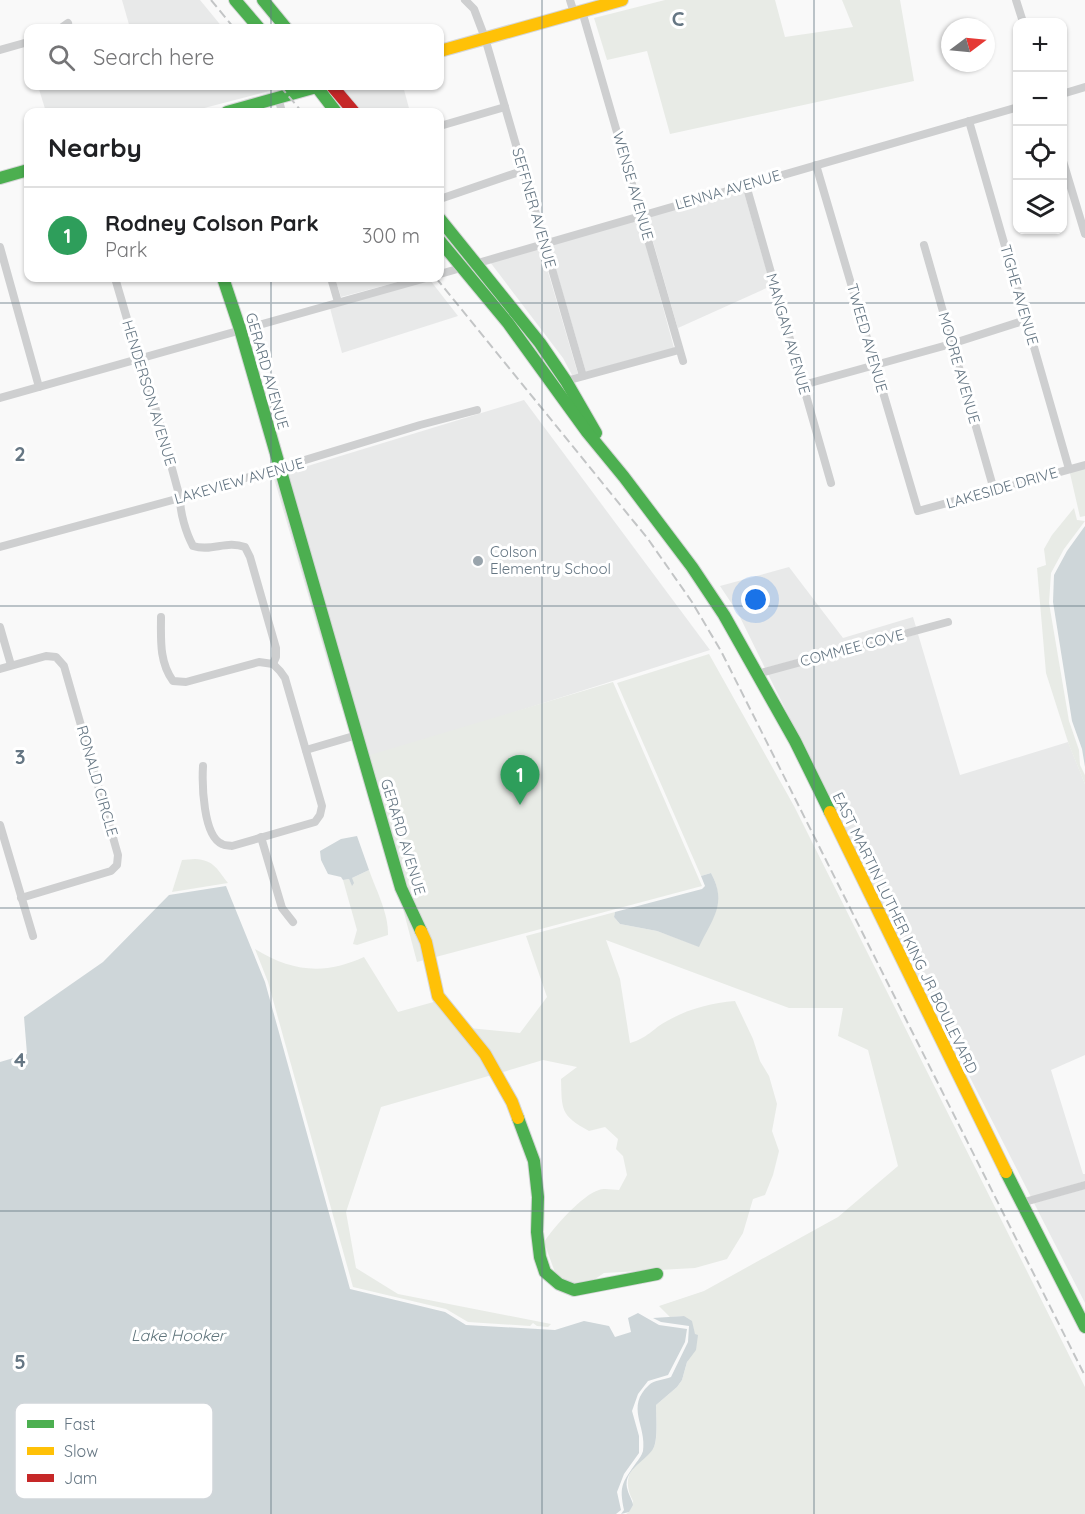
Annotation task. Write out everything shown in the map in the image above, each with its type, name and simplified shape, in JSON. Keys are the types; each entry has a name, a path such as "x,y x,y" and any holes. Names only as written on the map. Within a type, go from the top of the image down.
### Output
{"main road":[{"path":"235,0 256,24"},
{"path":"243,0 263,24"},
{"path":"262,0 283,24"},
{"path":"444,50 622,0"},
{"path":"320,90 333,108"},
{"path":"335,90 351,108"},
{"path":"239,108 285,92"},
{"path":"0,178 24,171"},
{"path":"444,226 508,323 587,432 624,477"},
{"path":"444,244 468,265 540,343 566,381 624,477"},
{"name":"GERARD AVENUE","path":"224,282 240,329 401,888 426,942 438,996 485,1054 512,1102 534,1161 538,1197 537,1232 540,1257 545,1272 559,1284 574,1290 657,1274"},
{"name":"EAST MARTIN LUTHER KING JR BOULEVARD","path":"624,477 686,559 724,615 795,741 1021,1203 1085,1327"}],"street":[{"name":"SEFFNER AVENUE","path":"465,0 474,9 485,38 583,376"},
{"name":"WENSE AVENUE","path":"570,0 578,12 641,215 682,361"},
{"path":"1016,0 1022,18"},
{"path":"0,51 24,43"},
{"path":"1067,92 1085,87"},
{"path":"283,108 285,92"},
{"path":"444,125 505,107"},
{"name":"LENNA AVENUE","path":"444,273 1013,108"},
{"name":"TIGHE AVENUE","path":"969,121 1069,469"},
{"name":"TWEED AVENUE","path":"816,165 918,511"},
{"path":"444,198 522,171"},
{"path":"1067,175 1085,234"},
{"name":"MANGAN AVENUE","path":"746,185 831,483"},
{"name":"MOORE AVENUE","path":"924,245 994,490"},
{"path":"0,247 39,387"},
{"name":"HENDERSON AVENUE","path":"116,282 135,346 141,358 180,498 180,506 193,546 201,549 235,544 245,547 250,557 276,648 273,664"},
{"path":"332,282 338,302"},
{"path":"0,398 411,282"},
{"path":"803,385 951,344 1026,320"},
{"path":"566,381 679,351"},
{"name":"LAKEVIEW AVENUE","path":"0,547 180,498 420,425 477,410"},
{"name":"LAKESIDE DRIVE","path":"918,511 1085,465"},
{"path":"161,617 161,648 167,672 173,681 186,682 259,662 273,664 280,670 285,678 322,806 320,815 315,822 232,846 221,844 212,834 202,794 203,766"},
{"name":"COMMEE COVE","path":"757,674 948,622"},
{"path":"0,627 11,665"},
{"name":"RONALD CIRCLE","path":"0,669 46,656 56,657 64,666 118,855 117,865 111,871 21,898"},
{"path":"306,750 357,735"},
{"path":"0,825 4,852 33,936"},
{"path":"261,837 282,908 293,922"},
{"path":"1021,1203 1085,1185"}],"shaded area":[{"path":"122,0 200,0 220,24 129,24"},
{"path":"665,0 775,0 785,37 853,27 842,0 900,0 914,81 670,134 647,51 607,60 594,18"},
{"path":"39,90 273,90 204,108 45,108"},
{"path":"344,90 404,90 409,108 359,108"},
{"path":"743,189 771,286 678,328 680,336 646,217"},
{"path":"639,219 674,348 586,372 549,246"},
{"path":"541,248 578,374 572,375 563,358 490,262"},
{"path":"336,282 398,282 341,297"},
{"path":"423,282 432,282 458,316 342,353 330,308"},
{"name":"Colson Elementry School","path":"524,400 710,650 367,759 288,472"},
{"path":"1085,467 1085,516 1080,517 1069,469"},
{"path":"277,474 344,703 340,704 273,475"},
{"path":"1074,508 1077,520 1085,521 1064,549 1051,573 1049,603 1069,721 1079,750 1085,784 1069,745 1046,673 1037,568 1046,565 1044,549 1052,535"},
{"path":"789,567 843,638 913,617 916,627 765,668 738,613 720,586"},
{"path":"918,634 960,775 1068,742 1085,784 1085,1055 1051,1070 1083,1174 1085,1174 1085,1181 1031,1197 878,897 768,674"},
{"path":"709,654 794,806 1085,1387 1085,1514 626,1514 633,1501 628,1488 631,1471 655,1443 656,1405 682,1380 695,1334 684,1316 670,1317 659,1306 704,1291 838,1217 898,1166 868,1050 838,1036 843,1008 789,1008 606,940 620,979 630,1043 641,1039 683,1013 708,1005 735,1001 753,1039 760,1061 769,1076 777,1104 772,1131 779,1151 765,1195 753,1199 743,1233 727,1259 695,1268 604,1273 592,1281 575,1286 557,1278 544,1242 561,1220 592,1193 601,1189 619,1190 627,1175 623,1156 616,1149 618,1139 605,1127 589,1131 564,1111 561,1079 577,1067 543,1060 500,1073 469,1028 520,1033 547,997 526,936 615,912 614,917 620,924 657,931 698,946 716,911 718,893 716,884 711,873 701,876 617,683"},
{"path":"613,682 702,886 417,962 360,758"},
{"path":"195,859 211,863 228,883 172,892 182,860"},
{"path":"369,870 384,910 388,935 357,945 353,944 357,930 343,880 349,879 352,885 352,878"},
{"path":"255,949 282,962 309,968 336,967 364,957 398,1012 437,1001 481,1056 492,1075 381,1107 346,1212 356,1268 398,1294 551,1324 548,1327 537,1326 533,1323 530,1326 468,1322 446,1309 353,1287 268,982"},
{"path":"1085,1189 1085,1303 1034,1203"}],"water":[{"path":"1085,526 1085,767 1082,749 1072,721 1053,602 1054,575 1067,551"},
{"path":"357,836 369,870 352,878 354,883 352,886 349,879 343,880 341,877 328,874 321,860 320,851 341,839"},
{"path":"711,873 716,884 718,903 699,947 657,931 620,924 614,917 615,912 702,889 705,886 701,876"},
{"name":"Lake Hooker","path":"226,886 265,982 350,1289 445,1312 466,1325 555,1330 584,1321 609,1326 615,1337 631,1332 628,1318 638,1313 659,1325 687,1329 685,1342 668,1375 648,1381 638,1394 632,1411 639,1436 639,1453 624,1474 617,1492 621,1510 616,1514 0,1514 0,1062 27,1054 24,1017 103,962 169,895"},
{"path":"684,1316 692,1321 695,1334 698,1335 696,1350 687,1362 682,1380 677,1387 656,1405 654,1447 629,1475 627,1488 633,1505 629,1512 621,1514 624,1510 623,1485 643,1451 638,1401 651,1383 671,1377 688,1342 689,1326 661,1322 653,1318"}],"railway":[{"path":"211,0 231,24"},
{"path":"283,90 299,108"},
{"path":"439,282 648,539 692,602 721,651 1085,1376"}],"traffic: fast":[{"path":"235,0 256,24"},
{"path":"263,0 283,24"},
{"path":"241,108 306,90"},
{"path":"319,90 333,108"},
{"path":"0,178 24,171"},
{"path":"444,224 540,343 566,381 596,433"},
{"path":"444,246 508,323 587,432 692,567 724,615 795,741 830,812"},
{"path":"224,282 240,329 401,888 421,931"},
{"path":"518,1118 534,1161 538,1197 537,1232 540,1257 545,1272 559,1284 574,1290 657,1274"},
{"path":"1006,1172 1085,1327"}],"traffic: slow":[{"path":"444,50 622,0"},
{"path":"830,812 1006,1172"},
{"path":"421,931 426,942 438,996 485,1054 512,1102 518,1118"}],"traffic: jam":[{"path":"335,90 351,108"}],"place":[{"name":"Colson Elementry School","path":"478,561"},
{"name":"Rodney Colson Park","path":"520,805"}]}
